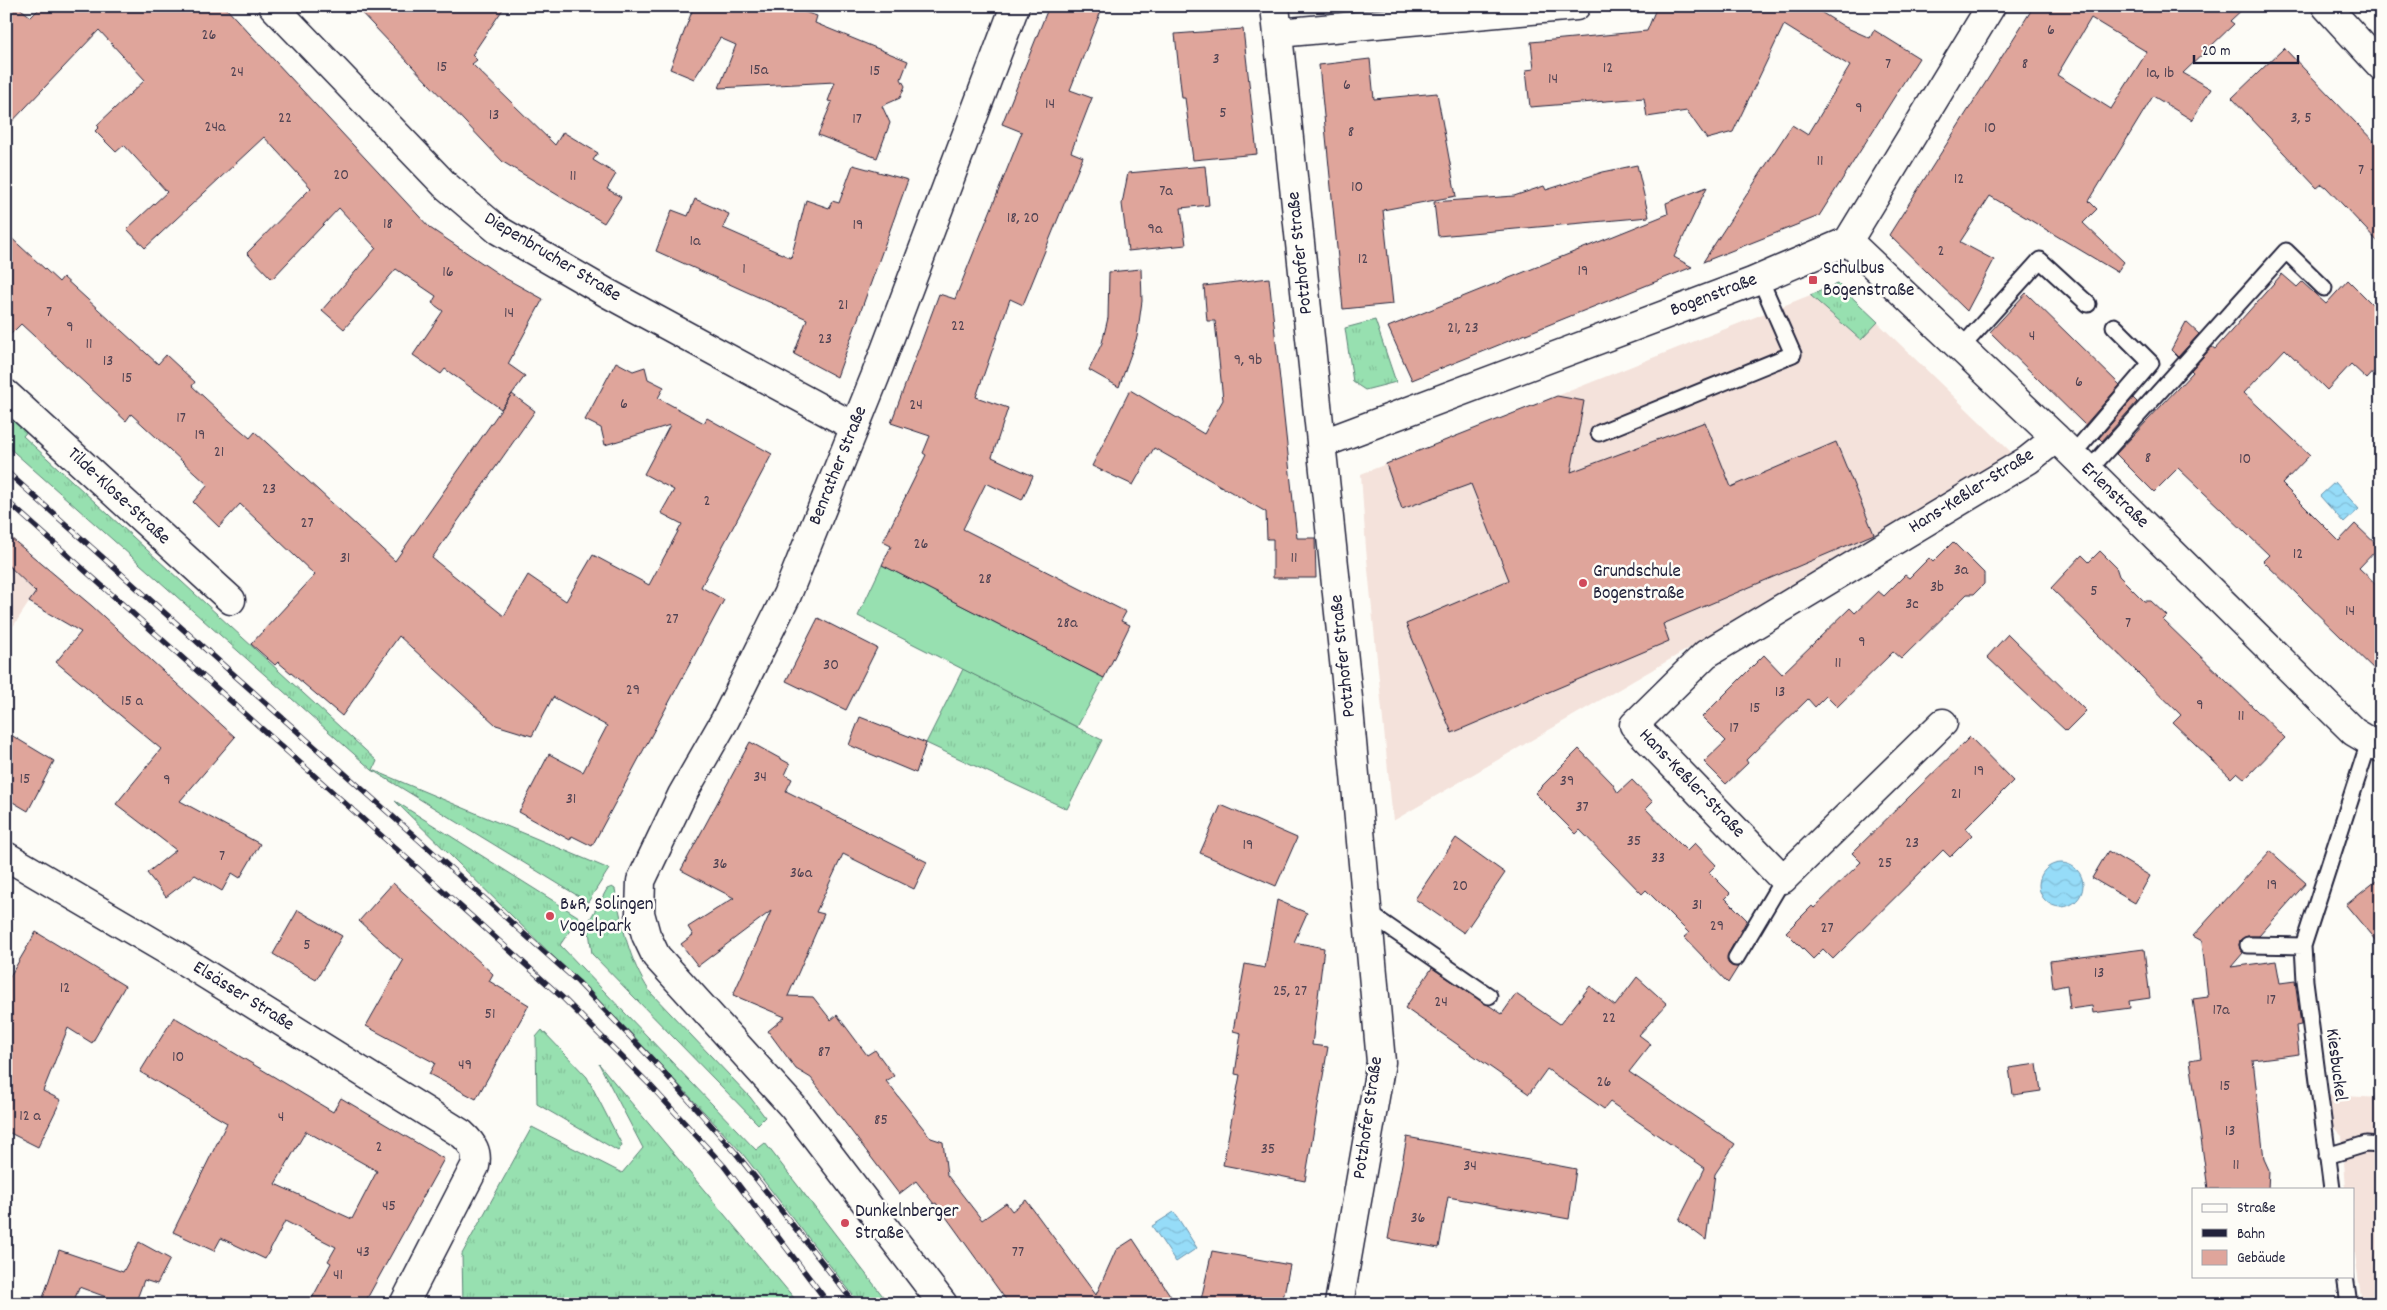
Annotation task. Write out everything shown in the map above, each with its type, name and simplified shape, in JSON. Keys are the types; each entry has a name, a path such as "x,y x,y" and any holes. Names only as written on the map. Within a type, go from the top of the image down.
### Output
{"street":[{"name":"Diepenbrucher Straße","path":"273,6 445,185 498,230 608,293 855,427"},
{"name":"Benrather Straße","path":"943,1304 793,1107 656,956 646,935 640,913 641,881 682,795 725,720 787,596 855,427 1015,6"},
{"name":"Potzhofer Straße","path":"1275,6 1348,698 1381,1062 1339,1304"},
{"path":"1278,33 1576,6"},
{"path":"1848,241 1991,6"},
{"path":"2326,6 2381,66"},
{"name":"Bogenstraße","path":"1321,444 1760,278 1848,241"},
{"name":"Erlenstraße","path":"1848,241 2072,455 2354,732 2375,745"},
{"name":"Tilde-Klose-Straße","path":"6,394 231,600"},
{"name":"Hans-Keßler-Straße","path":"1783,879 1634,725 1706,654 2028,460 2072,455"},
{"path":"1783,879 1943,724"},
{"name":"Elsässer Straße","path":"6,856 189,964 462,1134 474,1147 477,1158 475,1166 404,1304"}],"lane":[{"path":"2072,455 2286,251 2324,288"},
{"path":"1960,349 2040,260 2088,304"},
{"path":"1600,433 1793,354 1760,278"},
{"path":"2072,455 2151,363 2114,326"},
{"name":"Kiesbuckel","path":"2332,1188 2302,946 2375,745"},
{"path":"1736,958 1783,879"},
{"path":"1367,912 1489,996"},
{"path":"2248,945 2302,946"},
{"path":"2327,1156 2366,1144 2381,1145"},
{"path":"2345,1278 2350,1304"}],"shaded area":[{"name":"Grundschule Bogenstraße","path":"1838,284 2012,453 1681,653 1393,821 1366,549 1361,474"},
{"path":"13,539 23,549 10,567 36,592 6,637 6,547"},
{"path":"2326,1095 2381,1098 2381,1304 2362,1304 2354,1248 2354,1188 2346,1188 2342,1136 2331,1125"}],"green space":[{"path":"1838,284 1878,322 1861,340 1810,295"},
{"path":"1375,320 1396,382 1365,390 1353,382 1345,328"},
{"path":"6,408 29,429 23,436 377,761 373,770 609,869 588,902 372,770 6,445"},
{"path":"882,565 1104,678 1077,727 858,616"},
{"path":"963,669 1102,740 1067,809 926,743"},
{"path":"395,801 579,917 560,945 756,1150 765,1143 889,1304 860,1304 742,1153 630,1032"},
{"path":"612,887 615,889 631,955 650,992 750,1097 765,1117 758,1124 592,954 588,923 607,889"},
{"path":"542,1030 587,1077 622,1145 618,1151 537,1104 536,1037"},
{"path":"599,1064 799,1304 463,1304 462,1254 532,1127 622,1173 643,1148"}],"water":[{"path":"2335,482 2359,509 2344,523 2320,496"},
{"path":"2061,863 2073,867 2079,873 2083,885 2079,897 2073,903 2061,907 2049,903 2043,897 2039,885 2043,873 2049,867"},
{"path":"1174,1212 1197,1248 1176,1262 1152,1226"}],"building":[{"path":"6,6 17,6 31,17 42,6 224,6 430,228 503,277 543,299 508,364 525,376 501,409 445,369 441,374 413,355 443,311 432,303 436,296 396,269 344,329 322,310 376,248 339,208 272,279 247,253 311,188 264,137 145,248 127,229 167,192 124,145 116,152 95,131 99,127 97,125 145,80 99,30 6,128"},
{"path":"355,6 505,6 472,55 477,60 472,64 555,145 563,132 598,153 593,160 616,174 607,189 621,197 604,223 503,162"},
{"path":"694,6 786,6 817,16 815,23 908,61 901,79 905,86 900,98 882,106 890,123 877,158 818,135 832,102 828,101 835,82 719,88 736,45 720,38 694,79 670,69"},
{"path":"1049,6 1103,6 1070,90 1092,98 1071,152 1083,157 1023,305 1010,299 976,397 1008,408 992,457 1033,476 1022,500 986,483 963,529 1126,612 1121,621 1130,625 1104,678 882,565 891,546 883,542 926,455 923,453 930,436 891,423 939,294 955,299 1022,132 1002,124"},
{"path":"1657,6 1811,6 1845,27 1870,38 1874,30 1919,58 1819,216 1703,262 1792,125 1808,135 1850,66 1784,25 1733,132 1707,139 1687,111 1647,117 1644,98 1530,107 1526,70 1534,69 1531,42 1647,31"},
{"path":"2034,6 2246,6 2230,21 2234,24 2183,73 2211,89 2192,120 2153,96 2089,201 2097,209 2083,223 2124,262 2117,272 1990,196 1960,242 1994,260 1967,311 1889,235","holes":["2091,18 2147,52 2111,109 2057,75"]},
{"path":"1243,29 1257,154 1193,160 1185,98 1182,98 1175,34"},
{"path":"2284,48 2381,149 2381,245 2326,187 2322,184 2317,188 2232,98"},
{"path":"1370,59 1374,99 1437,93 1456,196 1383,210 1393,304 1343,309 1319,65"},
{"path":"853,165 908,180 837,377 794,354 807,319 656,251 672,210 688,216 695,199 729,214 723,228 791,258 806,200 829,208 832,201 839,203"},
{"path":"1637,165 1649,217 1438,236 1434,202 1514,196 1544,186 1546,190 1603,172"},
{"path":"1205,166 1209,205 1181,208 1186,245 1128,251 1122,204 1128,173"},
{"path":"1707,187 1674,257 1692,267 1412,380 1388,327 1668,214 1666,203"},
{"path":"6,233 59,282 63,277 158,364 166,355 195,382 192,386 230,421 250,438 255,432 395,561 512,394 535,411 432,558 504,616 528,575 566,601 593,555 649,585 682,524 661,513 674,490 644,474 670,425 605,445 601,428 585,420 616,362 633,371 645,367 648,379 664,387 658,398 704,423 707,418 772,454 701,587 724,600 592,846 572,836 570,840 519,812 549,754 583,772 607,726 553,697 532,736 496,725 399,636 342,716 278,662 275,665 251,644 315,575 240,504 219,527 193,502 208,485 131,414 126,421 21,324 6,339"},
{"path":"1141,269 1142,301 1137,337 1119,387 1089,370 1102,343 1108,318 1109,272"},
{"path":"2282,274 2297,287 2302,282 2326,304 2348,280 2381,313 2381,364 2367,379 2351,364 2327,390 2285,349 2244,393 2310,455 2282,484 2339,541 2355,524 2379,547 2359,568 2381,589 2381,676 2263,561 2269,555 2178,468 2154,492 2116,454 2193,372 2191,370 2212,347 2215,349"},
{"path":"1269,278 1297,538 1315,538 1316,578 1273,578 1273,539 1267,539 1266,512 1154,448 1133,485 1092,466 1130,390 1204,434 1223,400 1215,321 1207,321 1204,286"},
{"path":"2026,293 2120,385 2085,425 1990,332"},
{"path":"2186,322 2199,334 2178,357 2171,350"},
{"path":"1557,396 1584,401 1571,472 1705,422 1731,487 1836,442 1874,534 1663,624 1669,641 1452,733 1406,624 1509,580 1471,484 1402,509 1386,464"},
{"path":"2133,398 2137,402 2102,441 2099,438"},
{"path":"11,538 92,606 235,737 180,801 260,844 240,878 232,873 222,891 195,875 166,897 147,873 176,850 116,804 161,749 56,662 81,632 29,602 36,592 6,563 6,544"},
{"path":"1953,542 1984,573 1984,584 1974,594 1967,594 1901,659 1893,652 1837,707 1826,696 1815,707 1808,699 1746,760 1748,763 1726,784 1704,762 1726,741 1702,717 1764,655 1782,674 1850,608 1855,613 1878,591 1884,596 1905,575 1909,578 1929,558 1933,562"},
{"path":"2100,551 2116,567 2119,576 2144,601 2151,601 2167,616 2163,620 2285,738 2245,779 2237,772 2231,778 2173,723 2181,715 2051,588 2082,555 2089,562"},
{"path":"818,618 877,648 846,710 786,681"},
{"path":"2008,634 2086,711 2066,731 1987,657"},
{"path":"860,717 926,743 916,773 849,745"},
{"path":"6,732 54,761 28,811 6,798"},
{"path":"1970,737 2013,781 1966,828 1972,835 1950,857 1943,850 1833,959 1823,949 1813,959 1786,932 1812,906 1814,908 1861,862 1852,853"},
{"path":"750,742 790,764 785,775 792,779 786,791 927,862 914,889 843,854 816,912 824,914 788,996 813,997 831,1020 837,1015 867,1055 875,1050 894,1076 886,1081 931,1138 943,1142 947,1175 982,1220 1006,1203 1012,1211 1026,1200 1096,1295 1116,1250 1133,1239 1176,1304 1009,1304 936,1203 934,1204 916,1181 899,1194 811,1078 796,1069 768,1031 785,1017 733,995 771,911 698,966 681,944 693,935 688,927 734,898 681,870"},
{"path":"1579,749 1612,783 1618,793 1632,780 1653,802 1646,809 1666,830 1687,851 1695,843 1716,865 1709,872 1730,893 1725,898 1747,920 1728,954 1728,963 1738,967 1728,983 1684,937 1689,933 1646,890 1642,894 1580,830 1576,834 1535,793"},
{"path":"1221,805 1297,838 1276,886 1200,853"},
{"path":"1456,838 1505,873 1464,933 1415,899"},
{"path":"2108,851 2150,876 2135,903 2092,878"},
{"path":"2270,851 2306,883 2259,936 2248,936 2240,940 2239,945 2243,953 2231,967 2276,961 2280,983 2295,981 2301,1025 2296,1026 2299,1054 2253,1060 2264,1159 2269,1170 2268,1188 2208,1188 2190,1060 2201,1058 2193,999 2208,997 2202,941 2193,936"},
{"path":"2381,877 2381,947 2346,905"},
{"path":"393,883 493,974 489,981 529,1005 476,1099 429,1074 435,1063 366,1026 403,961 359,921"},
{"path":"1277,900 1307,913 1294,942 1324,948 1312,1045 1328,1047 1305,1181 1223,1165 1240,1075 1235,1074 1241,1033 1233,1031 1245,964 1265,968"},
{"path":"298,910 342,936 316,980 273,954"},
{"path":"36,932 125,986 92,1043 68,1028 43,1091 61,1100 38,1147 6,1131 6,983"},
{"path":"2144,949 2150,998 2129,1001 2130,1008 2093,1013 2092,1006 2070,1009 2067,985 2053,988 2050,961"},
{"path":"1432,968 1502,1014 1516,994 1560,1024 1590,986 1615,1006 1637,977 1667,1004 1639,1035 1651,1044 1629,1072 1735,1144 1715,1174 1706,1240 1679,1220 1705,1168 1610,1102 1604,1109 1547,1069 1529,1094 1405,1008"},
{"path":"174,1017 333,1112 341,1098 444,1159 364,1304 309,1304 331,1263 328,1261 336,1247 285,1221 265,1259 221,1238 214,1251 173,1232 227,1123 140,1072","holes":["306,1131 377,1171 352,1219 275,1184"]},
{"path":"2037,1064 2041,1091 2013,1095 2009,1068"},
{"path":"1407,1137 1576,1169 1569,1219 1448,1197 1439,1248 1388,1239"},
{"path":"139,1242 170,1259 157,1284 144,1280 135,1304 125,1304 79,1287 73,1304 41,1304 59,1250 123,1272"},
{"path":"1212,1251 1290,1265 1282,1304 1200,1304"}],"railway":[{"path":"6,471 578,982 661,1069 735,1152 855,1304"},
{"path":"6,500 564,999 649,1084 724,1166 829,1304"}],"place":[{"name":"Schulbus Bogenstraße","path":"1813,280"},
{"name":"Grundschule Bogenstraße","path":"1583,583"},
{"name":"B&R, Solingen Vogelpark","path":"550,916"},
{"name":"Dunkelnberger Straße","path":"845,1223"}]}
